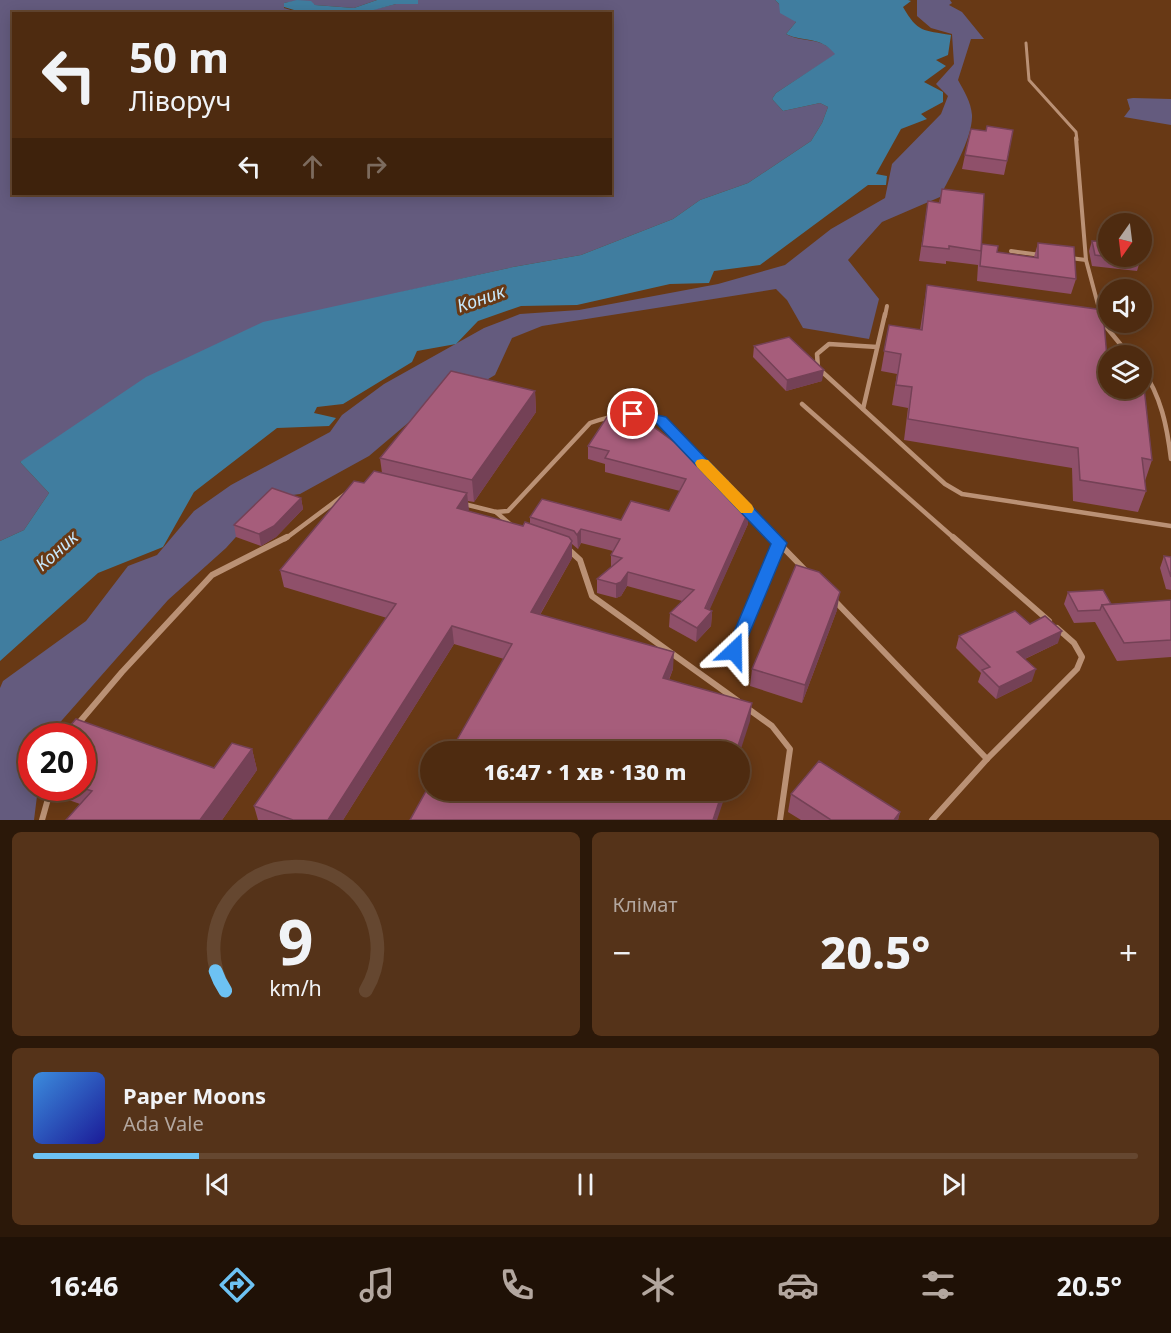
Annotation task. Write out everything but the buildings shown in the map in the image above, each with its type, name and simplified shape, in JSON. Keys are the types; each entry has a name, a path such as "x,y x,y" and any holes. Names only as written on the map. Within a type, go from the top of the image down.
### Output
{"lane":[{"path":"1026,43 1029,80 1076,132 1086,260 1103,323 1121,345"},
{"path":"1011,251 1043,255"},
{"path":"1065,258 1086,260"},
{"path":"863,409 886,306"},
{"path":"876,347 830,344 817,354 818,368 945,484 962,494 1171,526"},
{"path":"1152,381 1168,432 1171,459"},
{"path":"802,404 1074,644 1082,657 1077,669 987,759 932,820"},
{"path":"452,502 496,512 508,511 591,423 603,417 633,414 661,420 708,469"},
{"path":"79,723 122,672 212,575 226,566 254,556 279,542 353,488"},
{"path":"740,502 812,577"},
{"path":"496,512 518,531"},
{"path":"734,651 779,543"},
{"path":"561,546 572,550 580,560 592,596 772,726 790,749 780,820"},
{"path":"829,595 987,759"},
{"path":"42,820 47,801"}],"shaded area":[{"path":"0,0 377,0 354,8 296,1 284,3 284,8 297,12 12,12 12,195 612,195 612,12 363,12 396,4 418,4 418,0 775,0 796,22 786,34 824,44 836,54 776,93 772,99 783,111 820,103 828,107 811,141 748,183 700,200 673,219 581,255 513,267 402,292 20,462 49,493 24,530 0,541"},
{"path":"917,0 950,0 952,3 949,5 962,12 984,39 971,39 958,80 970,106 971,124 960,157 940,197 882,222 848,260 879,299 869,339 803,328 787,300 776,289 542,326 512,338 495,375 415,417 369,456 300,494 271,498 226,548 168,600 59,723 18,723 18,801 36,801 34,820 0,820 0,688 3,681 86,621 128,566 157,555 194,511 231,485 330,432 342,415 384,384 484,328 520,314 579,310 718,284 785,265 831,229 885,198 892,164 941,114 948,96 936,84 954,64 952,34 931,28 917,16"},
{"path":"1127,99 1171,99 1171,125 1124,117 1130,109"}],"water":[{"path":"297,0 311,1 315,5 354,8 377,0 418,0 418,4 396,4 366,12 301,12 284,7 284,3"},
{"name":"Коник","path":"775,0 908,0 911,1 903,7 917,26 927,31 951,35 948,55 936,60 946,66 924,82 943,92 943,102 921,114 927,119 901,129 876,174 887,176 886,185 868,185 760,265 714,271 709,283 670,284 577,305 521,306 478,321 456,344 417,351 412,362 343,404 317,407 314,413 336,418 329,426 277,428 194,492 163,547 98,573 0,661 0,541 24,530 49,493 20,462 146,377 263,322 513,267 581,255 673,219 700,200 748,183 811,141 828,107 820,103 783,111 772,99 776,93 835,54 823,44 786,34 796,22 780,13 779,4"}],"slow traffic":[{"path":"702,463 746,509"}],"route":[{"path":"633,414 661,420 779,543 734,651"}]}
